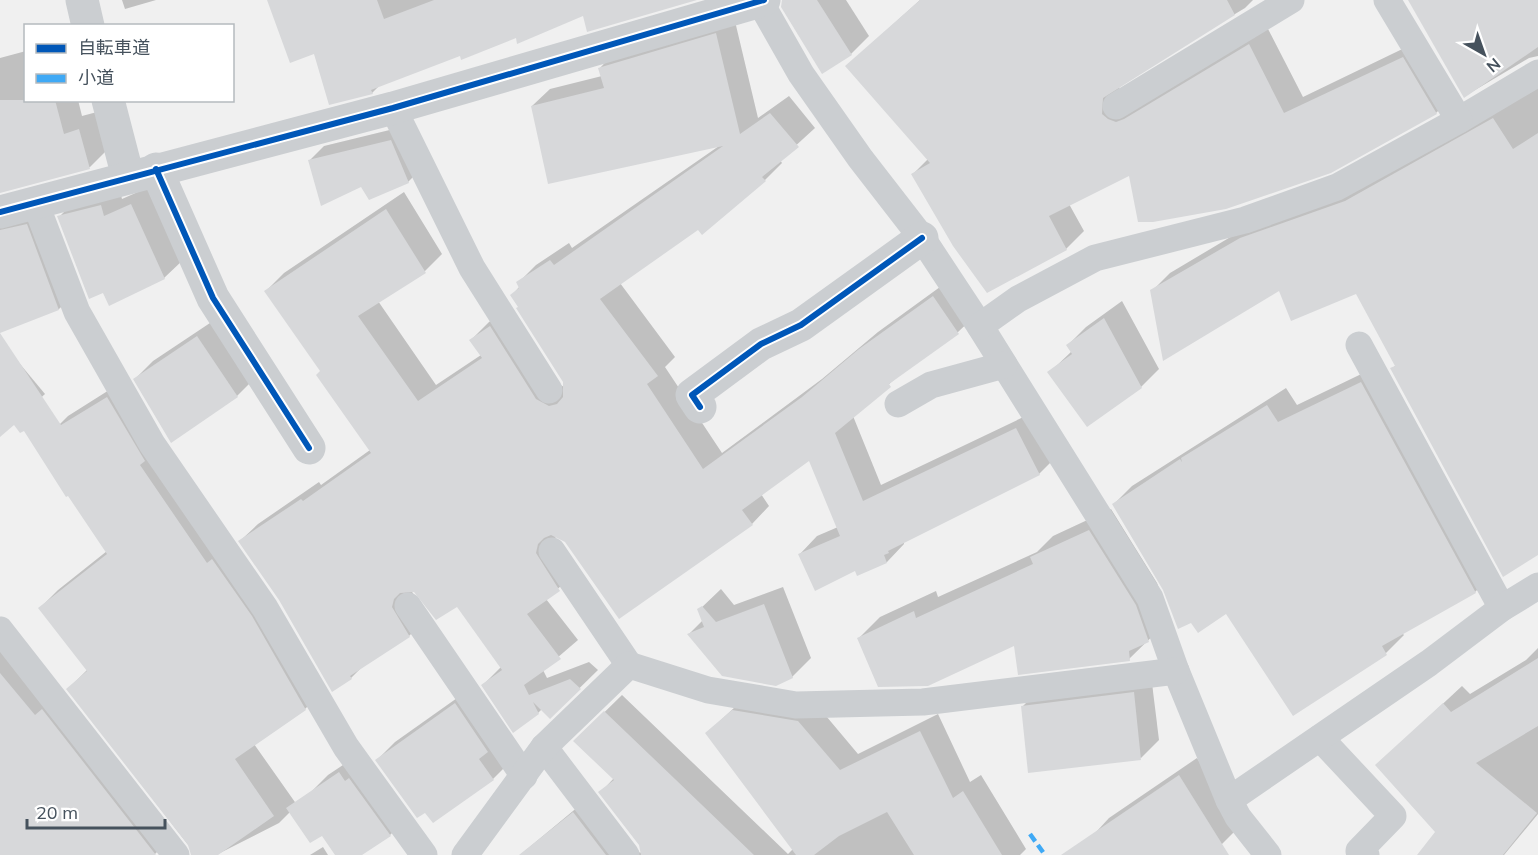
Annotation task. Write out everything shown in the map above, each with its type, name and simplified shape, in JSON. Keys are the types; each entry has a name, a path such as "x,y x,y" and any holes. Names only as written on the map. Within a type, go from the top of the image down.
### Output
{"street":[{"path":"82,0 88,24"},
{"path":"0,212 393,108 761,0"},
{"path":"109,102 142,173 213,298 309,448"},
{"path":"700,407 692,395 761,344 801,325 922,238"}],"lane":[{"path":"761,0 801,74 860,158 922,238 980,326 1149,598 1229,800 1238,817 1269,855"},
{"path":"1116,106 1291,0"},
{"path":"1387,0 1459,120"},
{"path":"980,326 1018,298 1095,258 1245,220 1337,187 1459,120 1538,73"},
{"path":"393,108 472,268 549,390"},
{"path":"35,202 77,312 152,444 265,608 346,747 423,855"},
{"path":"1359,345 1502,608"},
{"path":"898,404 931,385 1004,365"},
{"path":"552,550 629,665 708,690 796,705 923,702 1176,671"},
{"path":"1229,800 1502,608 1538,586"},
{"path":"408,606 524,776"},
{"path":"0,630 73,726 167,839 176,855"},
{"path":"465,855 544,747 629,665"},
{"path":"1320,738 1393,816 1359,851 1366,855"},
{"path":"544,747 626,855"}],"building":[{"path":"267,0 377,0 384,19 434,0 697,0 587,32 583,16 517,44 516,38 461,60 460,56 371,90 373,94 329,105 314,54 290,63"},
{"path":"782,0 817,0 852,55 822,74 781,7"},
{"path":"920,0 1227,0 1235,15 1103,98 1102,114 1116,122 1249,44 1284,113 1403,57 1437,114 1331,173 1226,209 1153,222 1138,222 1129,176 1049,216 1067,250 987,293 953,246 911,174 930,163 845,66"},
{"path":"1408,0 1538,0 1538,47 1464,98"},
{"path":"716,33 740,134 770,113 799,147 762,177 766,181 702,235 698,230 600,299 658,376 647,384 703,469 802,397 859,349 933,296 959,334 889,384 891,387 835,433 863,501 1016,428 1040,475 888,551 889,553 884,555 887,563 857,576 855,571 815,591 798,554 840,536 809,461 742,510 753,525 619,619 565,542 551,535 544,538 538,544 536,553 560,591 527,614 561,659 524,685 529,695 570,679 581,689 550,719 533,702 539,714 513,733 481,685 502,670 457,607 436,620 414,592 400,593 394,599 392,607 410,637 350,676 352,679 332,692 279,600 238,541 301,499 303,501 371,453 316,375 320,371 264,291 386,209 426,273 358,316 418,401 482,358 469,340 490,326 536,399 549,406 557,404 563,397 563,382 516,308 518,307 510,295 519,288 516,282 550,260 554,265 723,146 548,184 531,106 604,88 598,68"},
{"path":"0,100 56,102 64,134 79,129 90,169 0,193"},
{"path":"1493,118 1513,149 1538,133 1538,555 1503,577 1390,368 1395,366 1356,294 1291,321 1279,291 1163,361 1150,290 1240,238 1345,201"},
{"path":"391,140 409,183 369,200 361,187 321,206 308,160"},
{"path":"131,204 165,279 109,306 103,293 89,299 57,216 101,205 104,216"},
{"path":"27,224 59,310 0,333 0,230"},
{"path":"1104,318 1142,388 1087,427 1047,372 1072,354 1066,345"},
{"path":"0,333 61,425 107,397 145,461 140,465 207,563 212,559 252,616 306,710 235,759 274,816 218,855 191,855 188,845 66,689 87,671 38,608 107,554 68,496 66,497 24,431 20,433 14,425 0,437"},
{"path":"197,336 238,397 171,443 133,379"},
{"path":"1361,382 1476,593 1382,646 1387,655 1293,716 1226,614 1198,633 1191,623 1178,629 1163,590 1112,504 1180,459 1182,462 1181,458 1267,405 1278,422"},
{"path":"1089,530 1136,605 1149,642 1129,651 1130,661 1018,675 1014,646 928,686 878,687 857,638 914,611 916,618 1033,564 1030,557"},
{"path":"764,604 793,678 776,686 722,676 687,634 704,627 697,609 702,606 716,622"},
{"path":"1538,658 1538,726 1476,763 1537,813 1503,855 1417,855 1435,832 1375,765 1443,703 1451,712"},
{"path":"0,673 35,715 42,709 156,855 0,855"},
{"path":"1134,692 1141,760 1028,773 1021,706"},
{"path":"455,703 488,752 479,759 494,780 433,823 425,813 417,818 375,760"},
{"path":"732,710 798,721 840,770 920,731 953,798 963,791 1002,855 914,855 887,812 839,836 814,855 796,855 705,733"},
{"path":"604,711 754,855 641,855 639,845 598,792 614,780 573,741"},
{"path":"339,772 345,781 349,778 391,836 362,855 335,855 322,836 310,843 286,808"},
{"path":"1179,775 1229,855 1061,855"},
{"path":"573,812 606,855 519,855"}],"marked path":[{"path":"1030,834 1045,855"}],"cycle path":[{"path":"0,212 393,108 764,0"},
{"path":"156,169 213,298 309,448"},
{"path":"700,407 692,395 761,344 801,325 922,238"}]}
